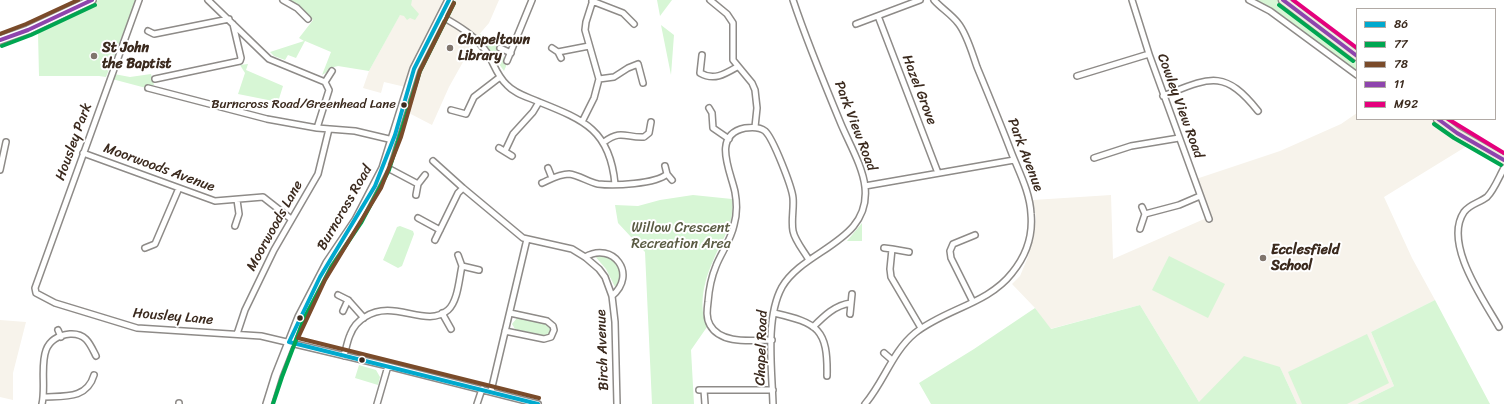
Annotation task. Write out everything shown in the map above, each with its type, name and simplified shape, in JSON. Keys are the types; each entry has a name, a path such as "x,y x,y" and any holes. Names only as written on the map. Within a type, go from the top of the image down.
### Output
{"main road":[{"path":"0,40 28,30 92,0"},
{"name":"Burncross Road","path":"267,404 289,342 320,277 356,220 384,166 414,69 449,0"},
{"path":"1283,0 1356,55"},
{"path":"1439,120 1457,134 1504,160"}],"street":[{"name":"Housley Park","path":"36,293 35,288 138,0"},
{"path":"208,0 269,59 325,82 329,90 317,128"},
{"path":"283,0 296,8 308,19"},
{"path":"507,61 532,0"},
{"path":"582,122 594,98 599,79 596,64 586,38 586,22 592,0 623,13 634,24"},
{"path":"710,0 727,14 733,23 732,56 737,66 755,90 757,108 755,127"},
{"name":"Park View Road","path":"793,0 865,186 1014,160"},
{"path":"856,24 920,0"},
{"name":"Park Avenue","path":"865,404 878,386 892,360 906,342 921,328 999,287 1011,275 1022,259 1030,236 1032,216 1029,196 959,24 934,0"},
{"name":"Cowley View Road","path":"1132,0 1163,96 1209,219"},
{"path":"1249,0 1270,11 1356,73"},
{"path":"441,16 469,34 480,44 500,77 513,90 582,122 595,132 604,142 612,162 615,184"},
{"name":"Hazel Grove","path":"878,16 938,173"},
{"path":"148,31 154,34 229,19"},
{"path":"155,79 240,61 241,58 233,23"},
{"path":"558,52 589,46"},
{"path":"500,48 511,53"},
{"path":"552,48 558,52 561,58"},
{"path":"1076,76 1149,54"},
{"path":"702,55 700,73 710,77 724,75 737,66"},
{"path":"599,79 614,77 628,68 638,64 643,83"},
{"path":"325,82 332,71"},
{"path":"450,110 466,114 474,97 500,77"},
{"path":"1163,96 1200,81 1210,79 1220,80 1240,90 1258,111"},
{"path":"148,88 244,114 317,128 367,133 393,140"},
{"path":"505,151 513,134 533,112 539,102"},
{"path":"709,108 712,113 713,128 729,139"},
{"path":"604,142 611,137 621,134 644,137 648,133 651,122"},
{"path":"772,340 734,339 723,337 714,329 708,318 708,300 712,277 736,219 735,192 725,158 726,144 729,139 740,130 755,127 766,131 770,136 786,174 793,197 793,231 809,260"},
{"name":"Moorwoods Lane","path":"237,334 245,310 260,279 291,219 318,174 329,128"},
{"path":"1094,158 1132,146 1179,138"},
{"path":"0,170 6,142"},
{"path":"499,148 512,156"},
{"name":"Moorwoods Avenue","path":"83,153 215,201 263,198 291,219"},
{"name":"Birch Avenue","path":"433,161 516,232 527,239 572,249 600,269 605,276 612,296 615,322 617,404"},
{"path":"384,166 418,184"},
{"path":"665,166 667,174 672,180"},
{"path":"548,168 552,178"},
{"path":"1498,327 1460,252 1458,227 1460,219 1466,210 1487,196 1504,168"},
{"path":"542,183 552,178 568,174 598,184 615,184 654,181 662,179 667,174"},
{"path":"416,195 418,184 425,175"},
{"name":"Chapel Road","path":"773,404 772,340 774,313 783,286 791,276 809,260 840,239 854,226 858,220 863,204 865,186"},
{"path":"145,248 156,244 179,188"},
{"path":"435,240 458,193 463,188"},
{"path":"1145,214 1180,205 1200,196"},
{"path":"235,226 239,214 237,200"},
{"path":"1140,229 1145,214 1142,207"},
{"path":"418,218 440,230"},
{"path":"973,302 951,258 950,251 953,244 975,235"},
{"path":"491,391 527,239"},
{"path":"884,248 909,252"},
{"path":"892,249 890,269 891,277 921,328"},
{"name":"Birch Avenue","path":"585,257 599,252 612,256 623,268 623,276 619,290 612,296"},
{"path":"344,356 350,335 357,323 380,310 393,310 432,317 448,310 452,303 462,266 458,255"},
{"path":"462,266 479,270"},
{"name":"Housley Lane","path":"36,293 55,303 137,328 261,336 491,391 538,404"},
{"path":"850,314 852,294"},
{"path":"338,295 348,300 364,318"},
{"path":"343,311 348,300"},
{"path":"813,327 833,310 845,304 851,303"},
{"path":"442,313 451,329"},
{"path":"505,331 544,339 551,337 554,330 554,326 547,321 510,313"},
{"path":"774,313 790,317 813,327 823,337 826,344 827,376"},
{"path":"58,330 61,336"},
{"path":"42,404 44,397 45,350 53,341 61,336 74,334 82,336 90,342 96,356"},
{"path":"884,354 892,360"},
{"path":"378,404 388,366"},
{"path":"44,397 79,394 87,388 94,374"},
{"path":"478,404 482,389"},
{"path":"704,404 702,390 773,390"}],"shaded area":[{"path":"408,0 499,0 489,23 477,37 449,87 432,125 407,112 414,89 384,82 381,93 363,88 369,71"},
{"name":"Ecclesfield School","path":"1356,114 1356,120 1432,120 1467,146 1384,197 1412,258 1435,300 1371,332 1394,386 1357,404 1297,404 1280,367 1199,402 1140,305 1050,329 1035,308 1012,284 1020,276 1028,257 1033,239 1036,218 1033,200 1111,195 1113,259 1211,216 1196,179 1280,151 1341,124"},
{"path":"0,320 26,322 13,373 13,400 0,397"}],"green space":[{"path":"98,0 136,0 106,77 39,76 38,33"},
{"path":"289,0 412,0 411,5 419,14 415,20 410,18 407,20 404,16 400,15 369,71 338,66 330,68 322,75 331,52 305,41 296,58 288,55 285,60 274,56 270,52 304,41 299,38 313,20"},
{"path":"657,0 672,0 660,16"},
{"path":"1255,0 1277,0 1356,61 1356,70 1274,11"},
{"path":"661,25 674,35 671,75"},
{"path":"480,34 498,46 497,50 501,52 507,64 504,71 486,46 477,37"},
{"path":"248,64 246,70 283,86 278,102 238,94 245,73 240,65"},
{"path":"114,74 130,77 151,74 154,85 146,88 112,79"},
{"name":"Willow Crescent Recreation Area","path":"693,195 732,199 732,216 705,285 703,294 703,311 707,327 691,350 694,404 652,404 645,252 618,223 615,205 638,206 660,200"},
{"path":"862,223 862,241 847,241"},
{"path":"400,226 413,231 414,234 402,266 398,268 383,260 397,227"},
{"path":"594,255 609,257 617,264 619,275 616,289 606,269"},
{"path":"1169,256 1225,284 1208,318 1152,290"},
{"path":"1435,300 1490,404 1357,404 1394,386 1371,332"},
{"path":"1140,305 1199,402 1244,356 1280,367 1297,404 931,404 919,383 974,349 1035,308 1051,329"},
{"path":"517,318 546,324 550,326 550,333 547,335 538,335 515,329 512,324"},
{"path":"1367,334 1389,383 1347,404 1302,404 1288,372"},
{"path":"359,365 376,370 380,377 378,385 355,378"}],"transit line":[{"name":"78","path":"0,34 26,24 78,0"},
{"name":"11","path":"0,40 28,30 92,0"},
{"name":"86","path":"289,342 320,277 375,186 395,135 414,69 449,0"},
{"name":"11","path":"1283,0 1356,55"},
{"name":"M92","path":"1293,0 1356,47"},
{"name":"77","path":"273,404 304,319 332,266 361,223 389,170 420,71 454,3"},
{"name":"78","path":"454,3 420,71 401,137 381,188 325,280 298,338 539,398"},
{"name":"77","path":"2,46 31,35 95,5"},
{"name":"77","path":"1279,5 1353,61"},
{"name":"11","path":"1439,120 1457,133 1504,160"},
{"name":"M92","path":"1450,120 1504,153"},
{"name":"77","path":"1434,124 1454,138 1501,165"},
{"name":"86","path":"289,342 538,404"}],"place":[{"name":"Chapeltown Library","path":"450,48"},
{"name":"St John the Baptist","path":"94,56"},
{"name":"Burncross Road/Greenhead Lane","path":"404,105"},
{"name":"Ecclesfield School","path":"1263,258"}]}
